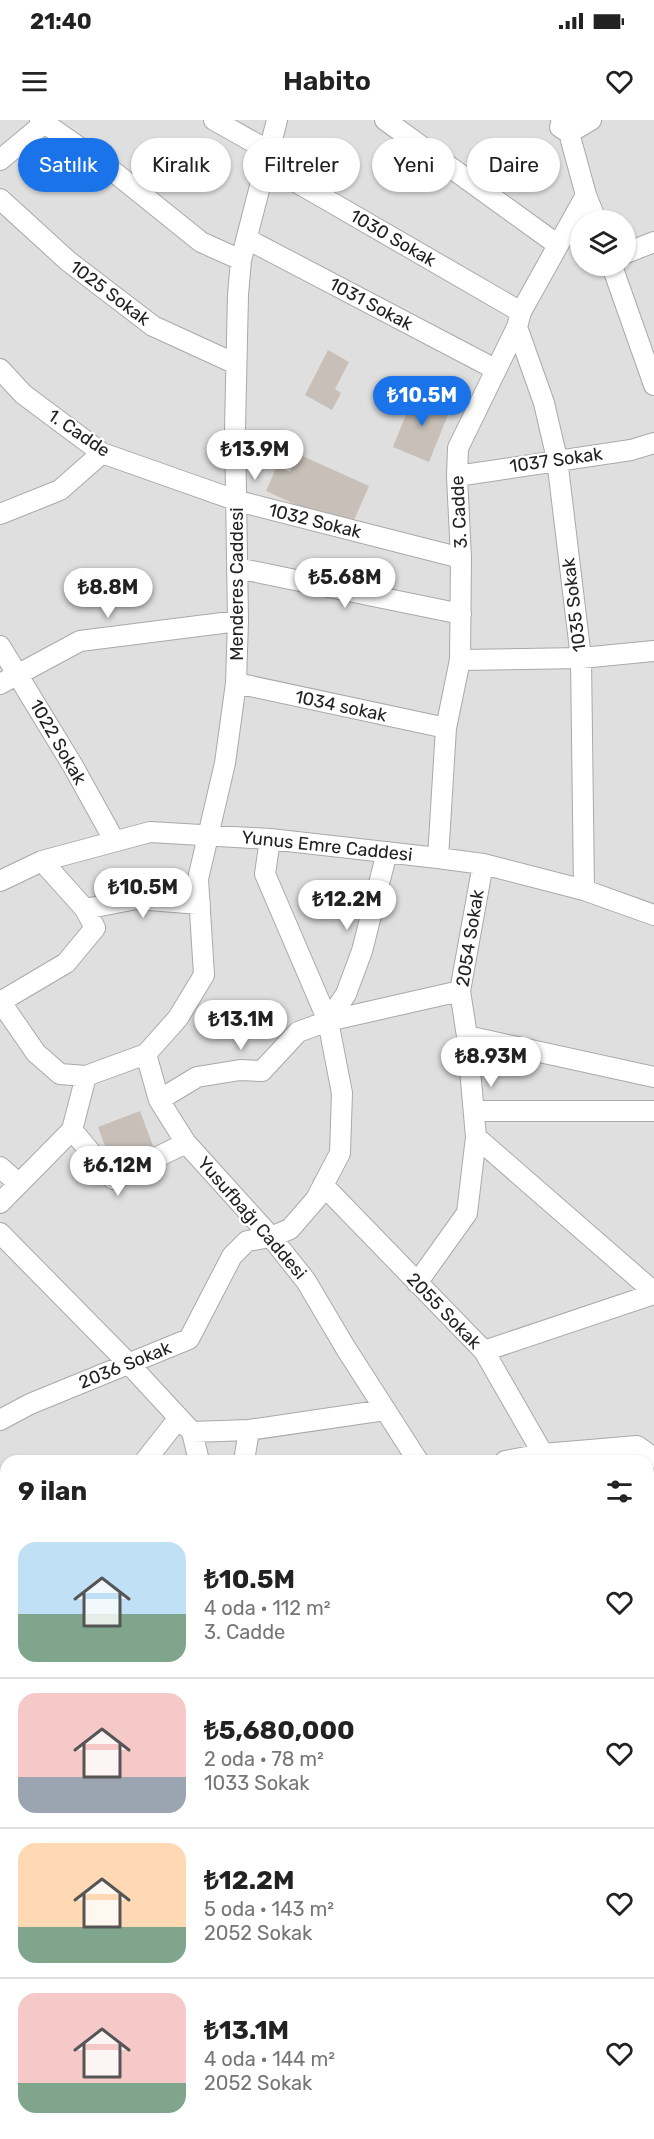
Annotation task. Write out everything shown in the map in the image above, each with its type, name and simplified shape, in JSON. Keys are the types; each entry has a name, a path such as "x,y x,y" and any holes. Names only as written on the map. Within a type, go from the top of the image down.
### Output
{"street":[{"name":"1030 Sokak","path":"214,120 243,141"},
{"name":"Menderes Caddesi","path":"272,138 277,120"},
{"path":"385,120 401,134 558,245"},
{"path":"549,120 565,126 591,120"},
{"path":"0,160 44,121 109,168 201,242 242,260"},
{"path":"565,126 592,210"},
{"name":"Menderes Caddesi","path":"210,835 225,763 236,683 238,501 235,428 236,364 242,260 259,192"},
{"name":"1030 Sokak","path":"320,192 519,320"},
{"name":"3. Cadde","path":"438,858 446,728 460,660 461,558 458,448 519,320 586,195"},
{"name":"1025 Sokak","path":"0,199 68,261 153,326 236,364"},
{"name":"1031 Sokak","path":"247,239 495,369"},
{"path":"636,249 654,242"},
{"path":"616,276 654,385"},
{"name":"1035 Sokak","path":"519,320 557,459 581,658 584,890"},
{"name":"1. Cadde","path":"0,369 23,394 102,453 238,501"},
{"name":"1037 Sokak","path":"457,476 557,459 631,450 654,443"},
{"path":"0,513 60,489 102,453"},
{"name":"1032 Sokak","path":"238,501 461,558"},
{"path":"237,568 461,614"},
{"path":"0,684 80,641 238,621"},
{"name":"1022 Sokak","path":"0,646 18,673 114,840"},
{"path":"460,660 581,658 654,651"},
{"name":"1034 sokak","path":"236,683 446,728"},
{"name":"Yunus Emre Caddesi","path":"0,881 42,861 150,832 210,835 270,839 483,864 584,890 654,915"},
{"path":"42,861 85,909 95,928 66,963 0,1002 36,1053 60,1074 86,1076 146,1054 178,1018 204,975 198,879 210,835"},
{"name":"2036 Sokak","path":"0,1420 30,1404 189,1339 232,1257 247,1241 271,1238 290,1228 316,1199 340,1153 342,1093 328,1021 265,874 270,839"},
{"path":"328,1021 345,994 362,951 387,852"},
{"name":"2054 Sokak","path":"417,1283 467,1213 476,1137 467,1036 460,992 483,864"},
{"path":"85,909 136,899 200,904"},
{"path":"159,1100 197,1077 240,1070 262,1071 298,1032 328,1021 460,992"},
{"path":"467,1036 654,1077"},
{"name":"Yusufbağı Caddesi","path":"146,1054 159,1100 186,1143 271,1238 306,1281 414,1455"},
{"path":"0,1203 72,1130 86,1076"},
{"path":"474,1111 654,1111"},
{"path":"72,1130 113,1179 186,1143"},
{"path":"476,1137 654,1293 484,1351"},
{"path":"0,1167 19,1184"},
{"name":"2055 Sokak","path":"323,1185 484,1351 543,1454"},
{"path":"0,1233 129,1364 185,1426 197,1455"},
{"path":"152,1455 185,1426 249,1430 385,1410"},
{"path":"245,1455 249,1430"},
{"path":"538,1455 637,1446 650,1455"}],"shaded area":[{"path":"0,120 654,120 654,1455 0,1455"}],"building":[{"path":"328,350 349,362 335,389 341,393 332,410 305,395"},
{"path":"415,392 451,407 429,462 393,447"},
{"path":"298,454 369,486 350,529 266,491 277,466 290,472"},
{"path":"140,1111 156,1154 114,1170 98,1127"}]}
